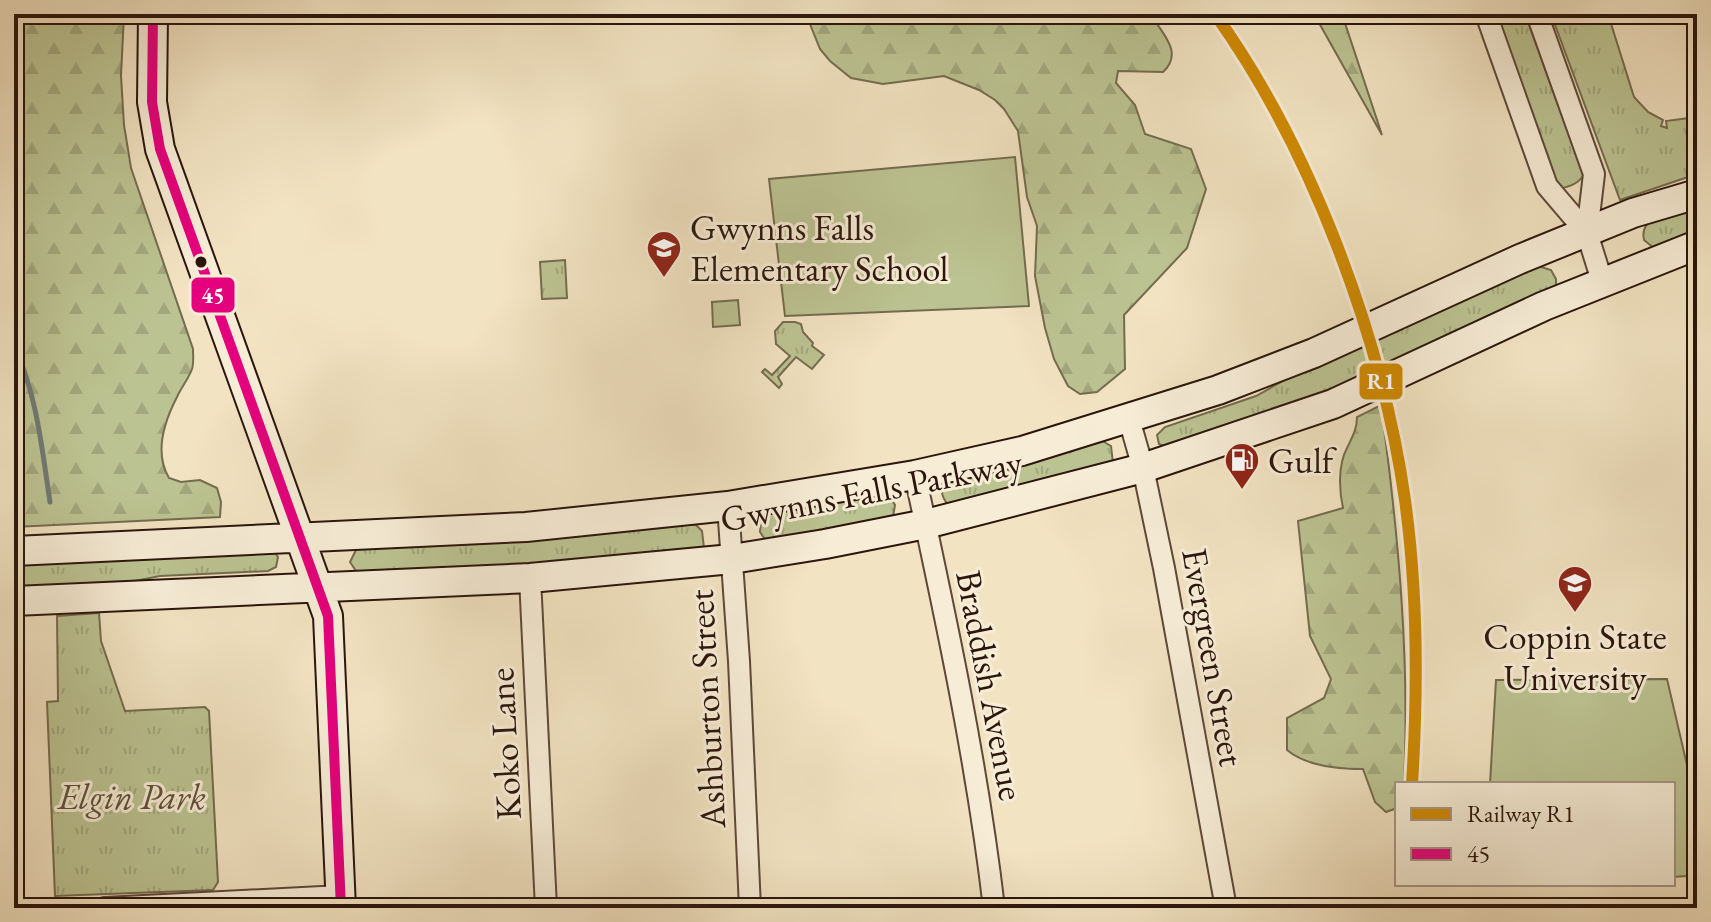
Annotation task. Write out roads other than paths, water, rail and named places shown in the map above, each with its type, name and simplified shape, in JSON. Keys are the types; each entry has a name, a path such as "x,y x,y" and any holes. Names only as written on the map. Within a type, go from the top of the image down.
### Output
{"main road":[{"path":"153,14 152,102 160,149 328,616 341,902"},
{"name":"Gwynns Falls Parkway","path":"14,551 526,527 728,506 915,475 1022,451 1218,390 1314,353 1463,283 1633,213 1697,194"},
{"name":"Gwynns Falls Parkway","path":"14,601 530,578 732,559 926,524 1143,468 1333,404 1602,281 1697,245"}],"street":[{"path":"1486,14 1547,186 1587,233 1602,281"},
{"path":"1537,14 1594,174 1587,233"},
{"name":"Evergreen Street","path":"1129,419 1143,468 1226,908"},
{"name":"Braddish Avenue","path":"915,475 973,760 994,908"},
{"name":"Ashburton Street","path":"728,506 739,661 750,908"},
{"name":"Koko Lane","path":"530,578 546,908"},
{"path":"105,908 341,902"}],"waterway":[{"path":"14,346 33,403 50,502"}],"rail line":[{"name":"R1","path":"1215,14 1250,67 1311,184 1360,310 1379,375 1405,500 1415,606 1412,782"}],"place":[{"name":"Gwynns Falls Elementary School","path":"664,279"},
{"name":"Gulf","path":"1242,491"},
{"name":"Coppin State University","path":"1575,614"}],"park label":[{"name":"Elgin Park","path":"132,796"}]}
